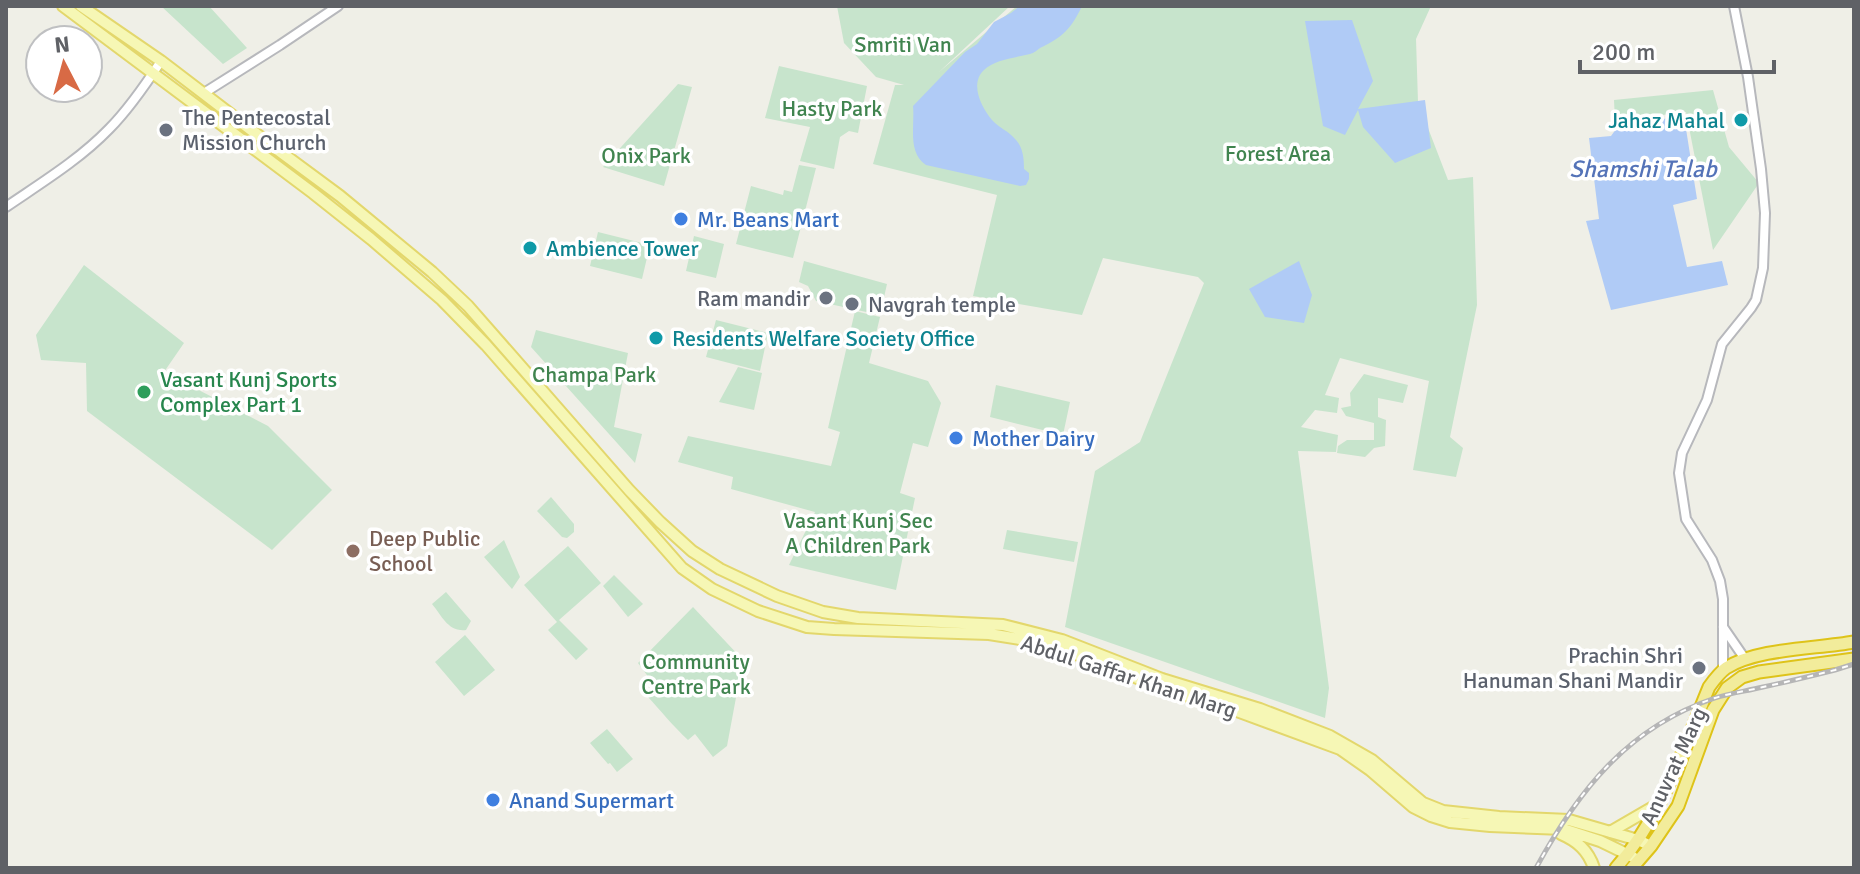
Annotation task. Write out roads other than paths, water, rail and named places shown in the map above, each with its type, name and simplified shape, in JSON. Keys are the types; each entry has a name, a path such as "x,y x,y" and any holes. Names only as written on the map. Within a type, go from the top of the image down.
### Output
{"highway":[{"path":"1723,670 1745,659 1854,642"},
{"name":"Anuvrat Marg","path":"1633,861 1651,846 1678,806 1713,710 1727,688 1742,677 1759,672 1854,659"},
{"name":"Anuvrat Marg","path":"1633,861 1638,840 1661,801 1709,687 1723,670"},
{"path":"1616,868 1633,861"}],"main road":[{"name":"Abdul Gaffar Khan Marg","path":"63,6 371,239 442,300 486,345 682,568 712,589 758,611 807,627 989,634 1063,649 1163,688 1340,749 1413,807 1431,816 1450,822 1490,826 1563,829 1588,837 1633,861"},
{"path":"81,6 161,61"},
{"name":"Abdul Gaffar Khan Marg","path":"161,61 340,196 456,294 660,522 692,551 720,569 777,596 823,612 858,618 1003,625 1062,640 1162,679 1260,709 1330,736 1372,760 1423,803 1443,811 1569,820 1651,846"},
{"path":"1610,832 1661,801"},
{"path":"1551,830 1583,847 1594,868"}],"street":[{"path":"204,93 338,6"},
{"path":"1723,670 1723,599 1718,571 1686,519 1679,473 1682,453 1707,400 1722,344 1756,300 1763,268 1765,213 1761,169 1734,6"},
{"path":"6,207 84,151 116,123 161,61"},
{"path":"1722,626 1745,659"}],"water":[{"path":"1020,6 1082,6 1060,36 1031,54 994,63 984,70 978,82 981,103 988,115 1020,146 1024,169 1029,173 1026,185 926,165 920,160 914,146 913,106 965,52 977,44 994,22"},
{"path":"1352,20 1373,81 1358,109 1425,100 1431,148 1395,163 1363,127 1358,110 1345,135 1323,126 1305,21"},
{"name":"Shamshi Talab","path":"1684,116 1697,199 1673,205 1687,267 1722,261 1728,285 1611,310 1586,221 1599,219 1589,138 1611,136 1619,125"},
{"path":"1299,261 1312,295 1304,323 1265,317 1249,289"}],"railway":[{"path":"1536,868 1588,788 1631,744 1656,726 1684,710 1715,698 1854,664"}],"place":[{"name":"Jahaz Mahal","path":"1741,120"},
{"name":"The Pentecostal Mission Church","path":"166,130"},
{"name":"Mr. Beans Mart","path":"681,219"},
{"name":"Ambience Tower","path":"530,248"},
{"name":"Ram mandir","path":"826,298"},
{"name":"Navgrah temple","path":"852,304"},
{"name":"Residents Welfare Society Office","path":"656,338"},
{"name":"Vasant Kunj Sports Complex Part 1","path":"144,392"},
{"name":"Mother Dairy","path":"956,438"},
{"name":"Deep Public School","path":"353,551"},
{"name":"Prachin Shri Hanuman Shani Mandir","path":"1699,668"},
{"name":"Anand Supermart","path":"493,800"}],"park label":[{"name":"Smriti Van","path":"903,44"},
{"name":"Hasty Park","path":"832,108"},
{"name":"Forest Area","path":"1278,153"},
{"name":"Onix Park","path":"646,155"},
{"name":"Champa Park","path":"594,374"},
{"name":"Vasant Kunj Sec A Children Park","path":"858,532"},
{"name":"Community Centre Park","path":"696,674"}]}
